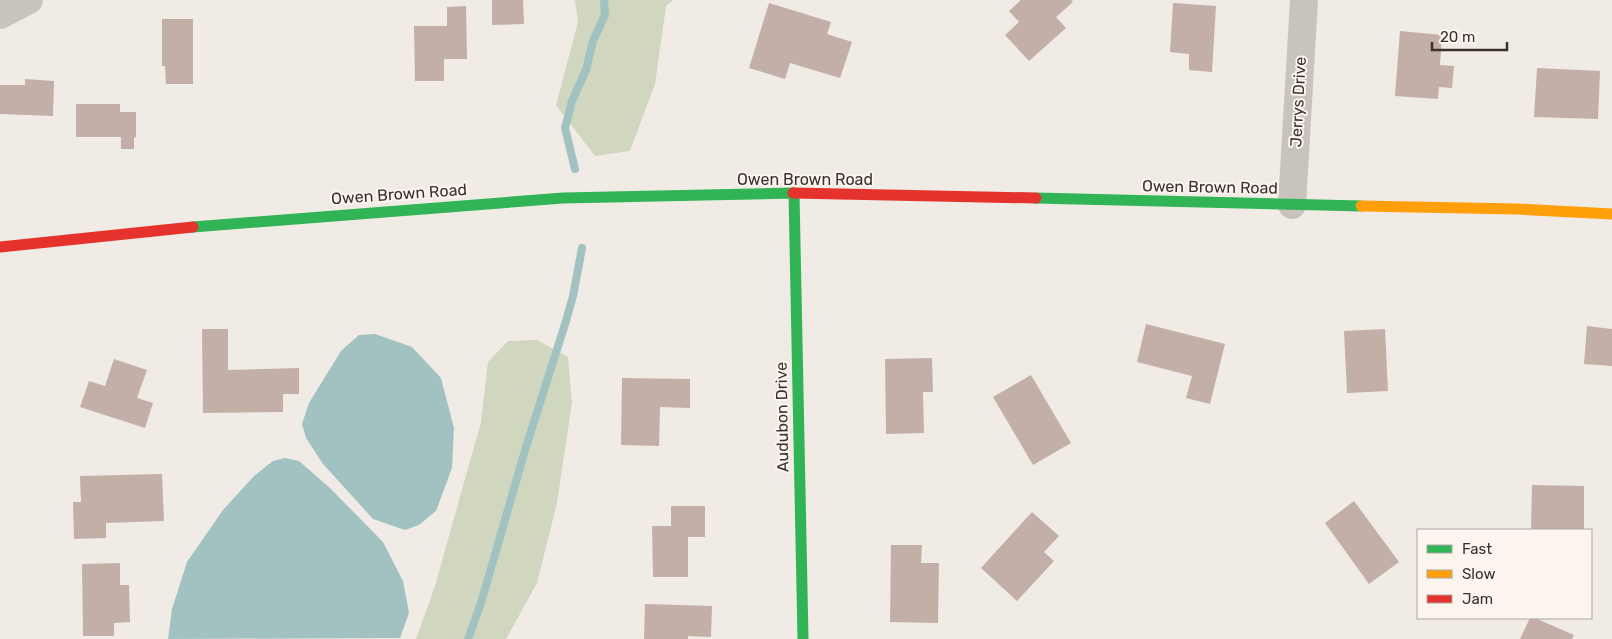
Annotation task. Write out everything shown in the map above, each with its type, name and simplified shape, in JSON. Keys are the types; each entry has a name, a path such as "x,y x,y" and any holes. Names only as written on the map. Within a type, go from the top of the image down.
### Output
{"street":[{"path":"0,15 29,0"},
{"name":"Jerrys Drive","path":"1292,205 1304,0"},
{"name":"Owen Brown Road","path":"0,247 201,226 563,198 794,193 1516,209 1612,214"},
{"name":"Audubon Drive","path":"794,193 803,639"}],"green space":[{"path":"575,0 673,0 666,6 655,84 630,151 595,156 556,105 578,22"},
{"path":"537,340 568,357 572,402 557,503 537,583 506,639 416,639 435,586 481,422 488,362 508,341"}],"water":[{"path":"375,334 412,347 441,378 454,428 452,468 436,511 419,525 405,530 373,519 323,464 306,438 302,424 309,403 341,351 359,335"},
{"path":"285,458 299,461 331,489 383,542 403,581 409,613 400,638 168,639 172,609 187,562 223,510 254,476 273,461"}],"building":[{"path":"492,0 523,0 524,24 492,25"},
{"path":"1021,0 1071,0 1073,2 1056,17 1066,28 1029,61 1005,35 1019,22 1009,11"},
{"path":"769,3 831,22 827,34 852,42 840,78 790,63 785,79 749,68"},
{"path":"1173,3 1216,6 1212,72 1189,70 1189,54 1170,52"},
{"path":"466,6 467,59 444,59 444,81 415,81 414,26 447,26 447,7"},
{"path":"162,19 193,19 193,84 166,84 165,66 162,66"},
{"path":"1400,31 1442,35 1440,65 1454,66 1452,88 1439,87 1438,99 1395,96"},
{"path":"1537,68 1600,71 1598,119 1534,117"},
{"path":"25,79 54,81 53,116 0,114 0,85 25,85"},
{"path":"76,104 120,104 120,112 136,112 134,149 121,149 121,137 76,137"},
{"path":"1146,324 1225,344 1210,404 1186,398 1192,376 1137,362"},
{"path":"1587,326 1612,329 1612,366 1584,364"},
{"path":"202,329 228,329 228,370 299,368 299,394 283,394 283,412 203,413"},
{"path":"1385,329 1388,391 1347,393 1344,331"},
{"path":"932,358 933,392 923,392 924,433 886,434 885,359"},
{"path":"114,359 147,370 137,398 153,403 145,428 80,407 89,381 105,386"},
{"path":"1031,375 1071,443 1033,465 993,397"},
{"path":"622,378 690,379 690,408 660,407 659,446 621,445"},
{"path":"162,474 164,521 106,523 106,538 74,539 73,502 81,502 80,476"},
{"path":"1532,485 1584,486 1584,529 1531,529"},
{"path":"1354,501 1399,562 1369,584 1325,523"},
{"path":"671,506 705,506 705,537 688,537 688,577 653,577 652,526 671,526"},
{"path":"1032,512 1059,536 1044,552 1054,561 1017,601 981,568"},
{"path":"891,545 922,545 921,563 939,563 938,623 890,622"},
{"path":"120,563 120,585 129,585 130,622 114,623 114,636 83,636 82,564"},
{"path":"645,604 712,606 711,637 688,636 688,639 644,639"},
{"path":"1530,619 1537,619 1574,635 1572,639 1520,639"}],"waterway":[{"path":"575,169 565,128 572,101 586,70 593,41 605,15 604,0"},
{"path":"468,639 481,603 526,447 566,321 582,248"}],"traffic: fast":[{"path":"193,227 563,198 793,193"},
{"path":"794,193 803,639"},
{"path":"1036,198 1361,206"}],"traffic: slow":[{"path":"1361,206 1517,209 1612,214"}],"traffic: jam":[{"path":"793,193 1036,198"},
{"path":"0,247 193,227"}]}
